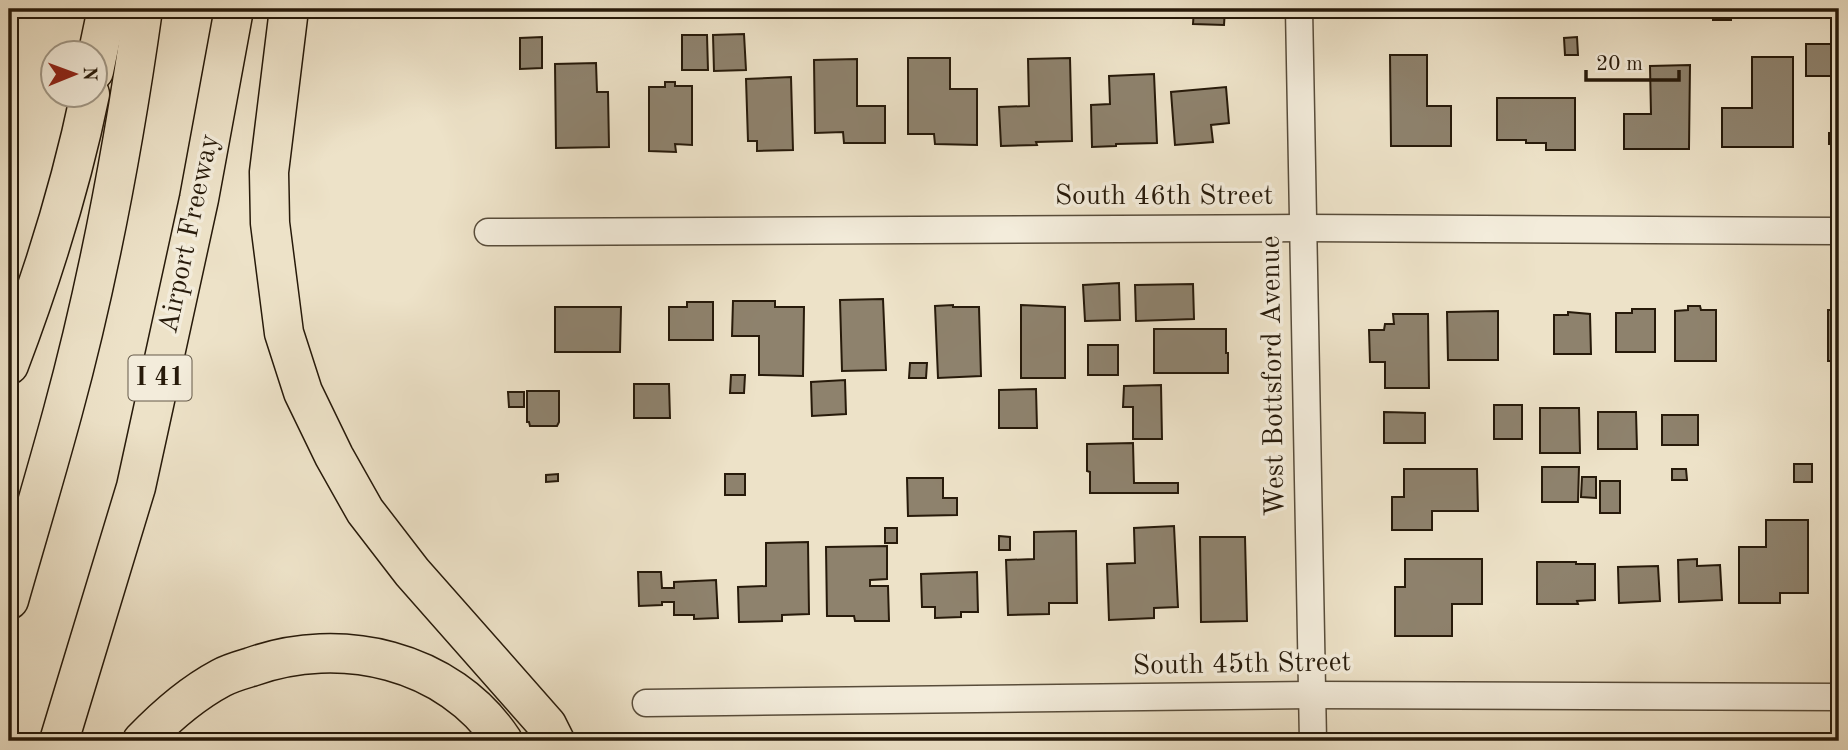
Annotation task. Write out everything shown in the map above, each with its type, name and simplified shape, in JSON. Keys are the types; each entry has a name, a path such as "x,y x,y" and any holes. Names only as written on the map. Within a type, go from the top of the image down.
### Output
{"highway":[{"path":"101,38 107,9"},
{"path":"9,600 64,410 99,261 130,103 143,9"},
{"name":"Airport Freeway","path":"59,741 135,487 200,199 234,9"},
{"path":"289,9 269,172 270,223 284,333 303,392 365,511 412,572 547,725 555,741"},
{"path":"9,365 62,207 87,108"},
{"path":"142,741 163,719 222,677 290,655 326,653 355,653 390,660 443,683 472,704 495,728 503,741"}],"street":[{"name":"West Bottsford Avenue","path":"1299,9 1313,741"},
{"name":"South 46th Street","path":"488,232 1303,228 1839,231"},
{"name":"South 45th Street","path":"646,704 1312,695 1839,697"}],"building":[{"path":"868,9 887,9 887,15 869,16"},
{"path":"1194,9 1225,9 1224,25 1193,24"},
{"path":"1671,9 1692,9 1692,16 1671,16"},
{"path":"1713,9 1731,9 1731,20 1713,20"},
{"path":"744,34 746,70 714,71 713,35"},
{"path":"682,35 707,35 708,70 682,70"},
{"path":"542,37 542,68 520,69 520,38"},
{"path":"1577,37 1578,55 1565,55 1564,38"},
{"path":"1806,44 1839,44 1839,76 1806,76"},
{"path":"1390,55 1427,55 1427,106 1451,106 1451,146 1391,146"},
{"path":"1752,57 1793,57 1793,147 1722,147 1722,108 1752,108"},
{"path":"908,58 950,58 950,89 977,89 977,145 935,144 934,134 908,134"},
{"path":"1070,58 1072,141 1001,146 999,107 1029,106 1028,59"},
{"path":"857,59 857,106 885,106 885,143 844,143 843,132 815,133 814,60"},
{"path":"596,63 597,92 608,92 609,147 556,148 555,64"},
{"path":"1690,65 1689,149 1624,149 1624,114 1651,114 1650,66"},
{"path":"1154,74 1157,143 1092,147 1091,105 1110,104 1109,76"},
{"path":"791,77 793,150 757,151 757,141 748,141 746,79"},
{"path":"665,82 675,82 675,86 692,86 692,145 675,144 676,152 649,151 649,87 665,87"},
{"path":"1226,87 1229,123 1211,125 1213,142 1175,145 1171,92"},
{"path":"1832,94 1839,94 1839,144 1829,144 1829,133 1832,133"},
{"path":"1497,98 1575,98 1575,150 1546,150 1546,143 1526,143 1526,140 1497,140"},
{"path":"1119,283 1120,320 1085,321 1083,285"},
{"path":"1193,284 1194,319 1136,321 1135,285"},
{"path":"883,299 886,370 842,371 840,300"},
{"path":"733,301 775,301 775,307 804,307 803,376 759,375 759,336 732,336"},
{"path":"687,302 713,302 713,340 669,340 669,307 687,307"},
{"path":"1021,305 1065,307 1065,378 1021,378"},
{"path":"935,306 979,307 981,376 938,378"},
{"path":"1688,306 1700,306 1701,310 1716,310 1716,361 1675,361 1675,311 1688,310"},
{"path":"555,307 621,307 620,352 555,352"},
{"path":"1632,309 1655,309 1655,352 1616,352 1616,313 1632,313"},
{"path":"1828,310 1839,310 1839,361 1828,361"},
{"path":"1498,311 1498,360 1448,360 1447,312"},
{"path":"1568,312 1590,314 1591,354 1554,354 1554,315 1568,315"},
{"path":"1393,314 1428,314 1429,388 1385,388 1385,362 1370,362 1369,330 1384,330 1385,324 1394,324"},
{"path":"1154,329 1226,329 1228,373 1154,373"},
{"path":"1088,345 1118,345 1118,375 1088,375"},
{"path":"910,363 927,363 926,378 909,378"},
{"path":"731,375 745,375 744,393 730,393"},
{"path":"845,380 846,414 812,416 811,382"},
{"path":"634,384 669,384 670,418 634,418"},
{"path":"1161,385 1162,439 1133,439 1133,407 1123,407 1124,386"},
{"path":"1036,389 1037,428 999,428 999,390"},
{"path":"527,391 559,391 557,426 530,426 527,422"},
{"path":"508,392 524,392 524,407 509,407"},
{"path":"1494,405 1522,405 1522,439 1494,439"},
{"path":"1540,408 1579,408 1580,453 1540,453"},
{"path":"1384,412 1425,413 1425,443 1384,443"},
{"path":"1598,412 1636,412 1637,449 1598,449"},
{"path":"1662,415 1698,415 1698,445 1662,445"},
{"path":"1133,443 1134,483 1178,483 1178,493 1090,493 1087,444"},
{"path":"1794,464 1812,464 1812,482 1794,482"},
{"path":"1542,467 1579,467 1578,502 1542,502"},
{"path":"1404,469 1477,469 1478,511 1432,511 1432,530 1392,530 1392,497 1404,497"},
{"path":"1672,469 1686,469 1687,480 1672,480"},
{"path":"558,474 558,481 546,482 546,475"},
{"path":"725,474 745,474 745,495 725,495"},
{"path":"1582,477 1596,477 1596,498 1581,497"},
{"path":"907,478 943,478 943,498 957,498 957,515 908,516"},
{"path":"1600,481 1620,481 1620,513 1600,513"},
{"path":"1766,520 1808,520 1808,593 1780,593 1780,603 1739,603 1739,547 1766,547"},
{"path":"1174,526 1178,607 1154,608 1154,618 1109,620 1107,564 1135,563 1134,528"},
{"path":"885,528 897,528 897,543 885,543"},
{"path":"1076,531 1077,603 1049,603 1049,614 1008,615 1006,560 1034,559 1034,532"},
{"path":"999,536 1010,537 1010,550 999,550"},
{"path":"1200,537 1245,537 1247,621 1201,622"},
{"path":"808,542 809,614 782,615 782,621 739,622 738,587 766,586 766,543"},
{"path":"887,546 887,579 870,580 870,586 888,586 889,621 855,621 854,616 827,616 826,547"},
{"path":"1405,559 1482,559 1482,604 1452,604 1452,636 1395,636 1395,587 1405,587"},
{"path":"1697,559 1697,566 1720,565 1722,600 1679,602 1678,560"},
{"path":"1537,562 1595,564 1595,600 1577,601 1578,604 1537,604"},
{"path":"1658,566 1660,601 1619,603 1618,567"},
{"path":"638,572 661,572 662,588 674,588 674,582 716,580 718,618 694,619 694,615 674,615 674,602 639,606"},
{"path":"977,572 978,612 961,612 961,617 935,618 935,607 922,607 921,574"}]}
